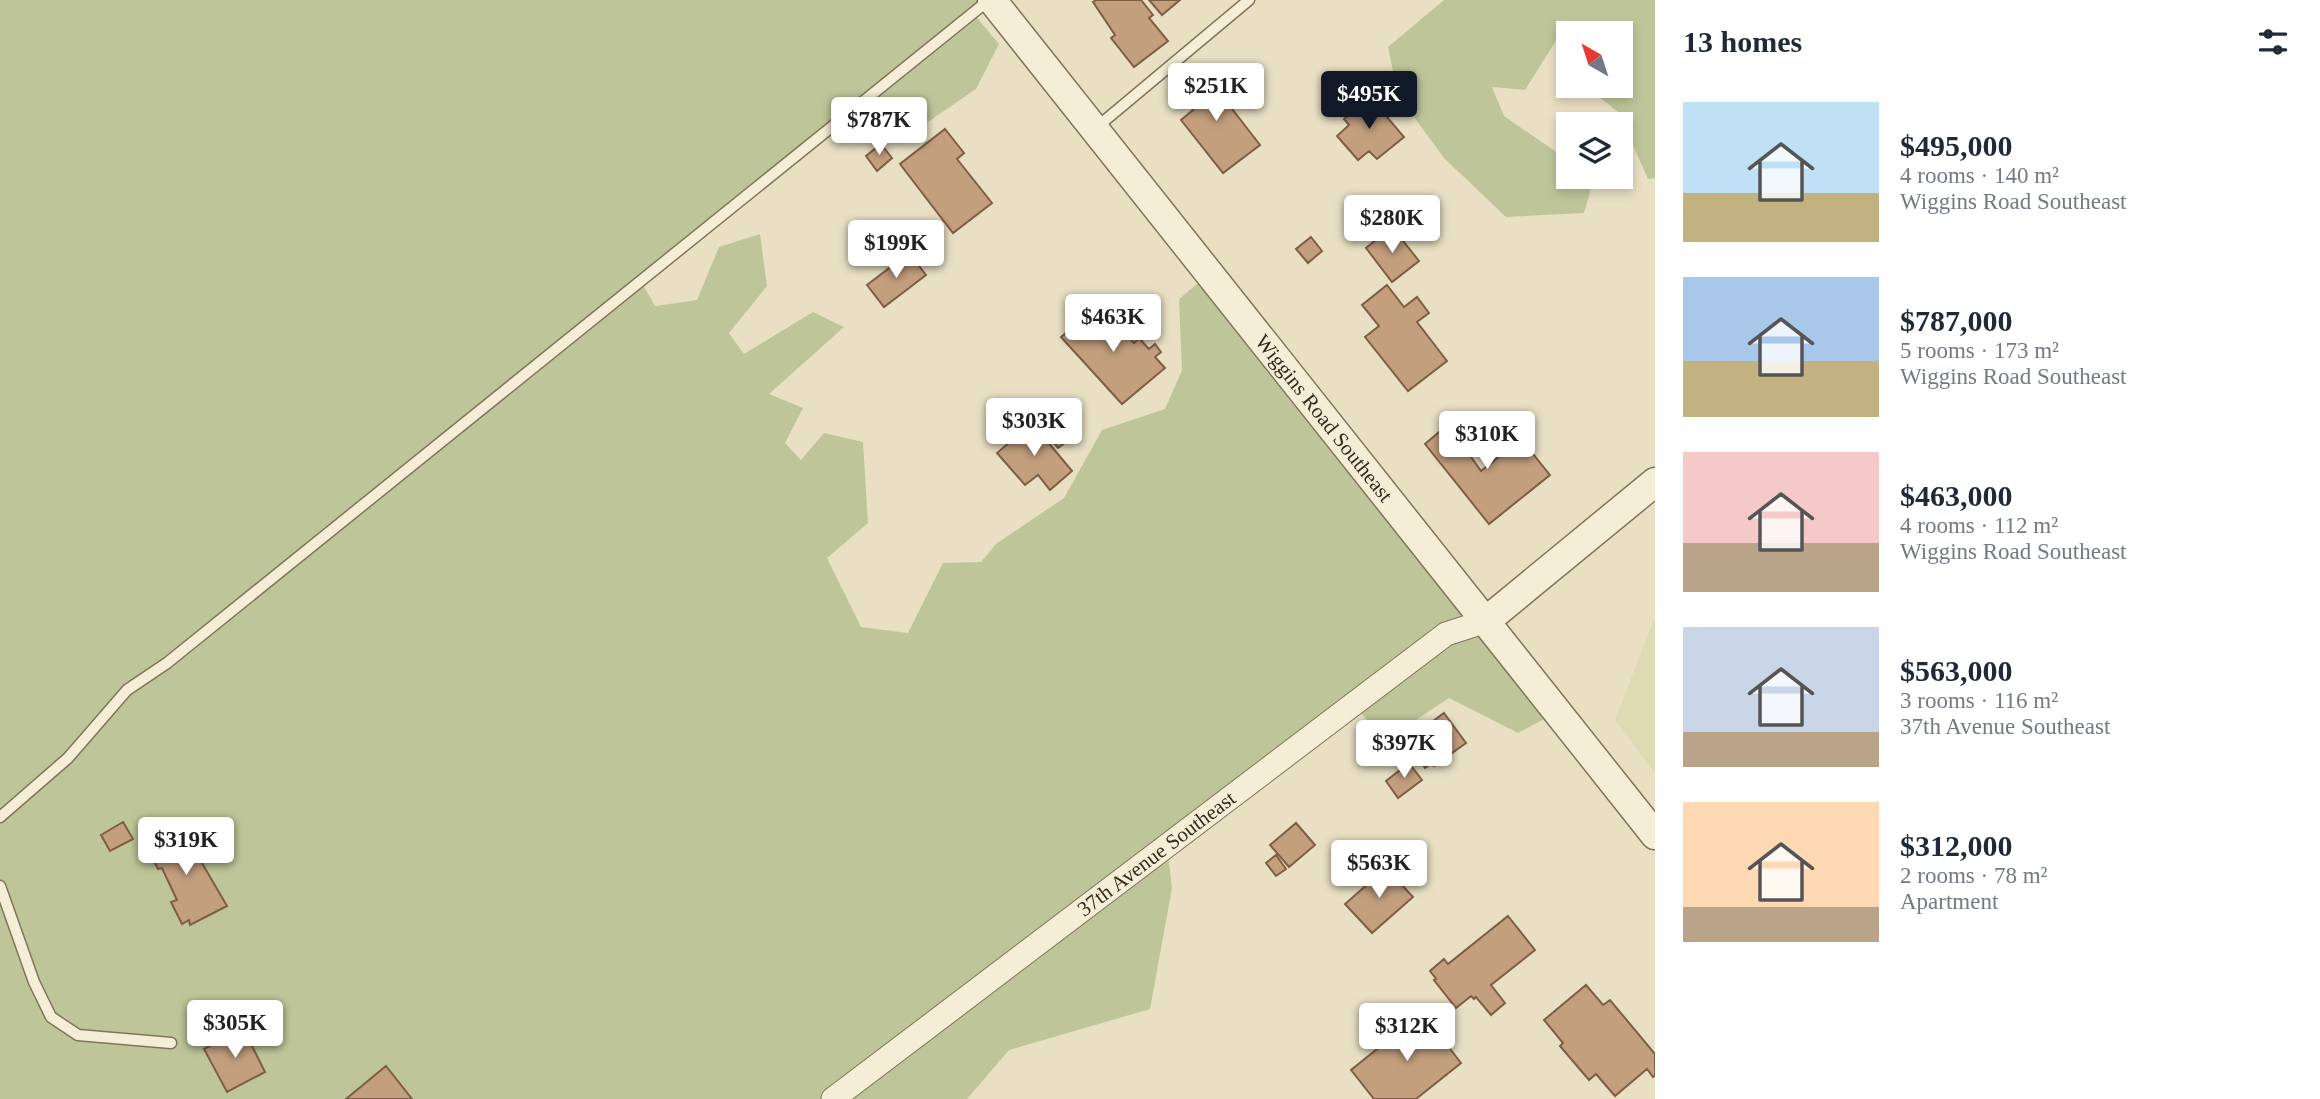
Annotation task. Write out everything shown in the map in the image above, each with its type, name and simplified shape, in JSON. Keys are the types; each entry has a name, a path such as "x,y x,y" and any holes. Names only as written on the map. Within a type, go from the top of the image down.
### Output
{"street":[{"name":"Wiggins Road Southeast","path":"990,0 1655,835"},
{"path":"1486,621 1655,482"},
{"name":"37th Avenue Southeast","path":"833,1099 1446,634 1486,621"}],"lane":[{"path":"0,817 68,758 127,690 167,663 990,0"},
{"path":"1094,129 1249,0"},
{"path":"0,886 34,982 51,1017 78,1035 171,1043"}],"shaded area":[{"path":"1655,617 1655,773 1615,720"}],"green space":[{"path":"0,0 989,0 973,13 999,44 976,89 896,144 858,106 641,281 655,306 697,300 719,247 760,234 767,286 729,333 744,354 813,312 844,327 769,394 803,408 785,443 801,460 824,433 863,442 868,523 827,558 861,627 908,633 943,563 981,562 996,544 1064,498 1102,430 1165,409 1182,370 1179,299 1209,274 1557,712 1518,733 1449,698 1383,742 1355,704 1167,846 1172,888 1150,1009 1009,1050 967,1099 0,1099"},
{"path":"1444,0 1655,0 1655,178 1648,179 1633,146 1633,112 1618,112 1600,98 1633,98 1633,21 1556,21 1556,41 1525,90 1492,87 1504,116 1556,152 1556,189 1591,189 1584,213 1506,217 1444,158 1398,95 1388,47"}],"building":[{"path":"1141,0 1153,15 1149,18 1168,41 1134,67 1111,38 1115,35 1093,2"},
{"path":"1149,0 1180,0 1162,15"},
{"path":"1202,70 1260,145 1223,173 1181,120 1193,110 1177,89"},
{"path":"1370,97 1404,137 1377,159 1369,151 1358,160 1337,136 1349,125 1344,119"},
{"path":"945,129 964,153 957,159 992,203 953,233 900,164"},
{"path":"881,144 892,158 877,171 866,156"},
{"path":"1392,227 1419,261 1392,282 1366,248"},
{"path":"1311,237 1322,251 1308,263 1296,249"},
{"path":"909,253 926,275 884,307 867,285"},
{"path":"1387,285 1404,307 1417,297 1429,313 1417,322 1447,361 1408,391 1365,337 1379,326 1362,305"},
{"path":"1100,304 1134,343 1139,338 1149,349 1155,344 1161,352 1155,357 1165,368 1122,404 1061,337"},
{"path":"1456,418 1479,447 1469,454 1481,471 1521,439 1550,475 1489,524 1425,444"},
{"path":"1032,423 1072,471 1050,490 1038,475 1025,485 997,453"},
{"path":"1063,424 1073,437 1058,448 1048,436"},
{"path":"1444,713 1466,743 1434,766 1431,764 1425,768 1405,742"},
{"path":"1409,763 1422,780 1398,798 1386,781"},
{"path":"123,822 133,839 110,851 101,835"},
{"path":"1296,823 1315,845 1289,867 1270,845"},
{"path":"181,827 227,906 190,925 189,920 182,924 171,902 177,900 162,868 158,869 145,844"},
{"path":"1276,855 1286,869 1276,876 1266,863"},
{"path":"1386,868 1413,897 1372,933 1345,904"},
{"path":"1508,916 1535,950 1491,985 1505,1003 1491,1015 1476,997 1474,999 1471,996 1456,1008 1430,971 1444,959 1448,964"},
{"path":"1586,985 1603,1005 1610,1000 1655,1054 1655,1076 1647,1069 1615,1096 1596,1074 1589,1080 1560,1046 1563,1043 1544,1020"},
{"path":"1422,1013 1461,1063 1416,1099 1374,1099 1351,1070"},
{"path":"243,1028 265,1072 227,1092 204,1049"},
{"path":"386,1066 412,1099 346,1099"}]}
